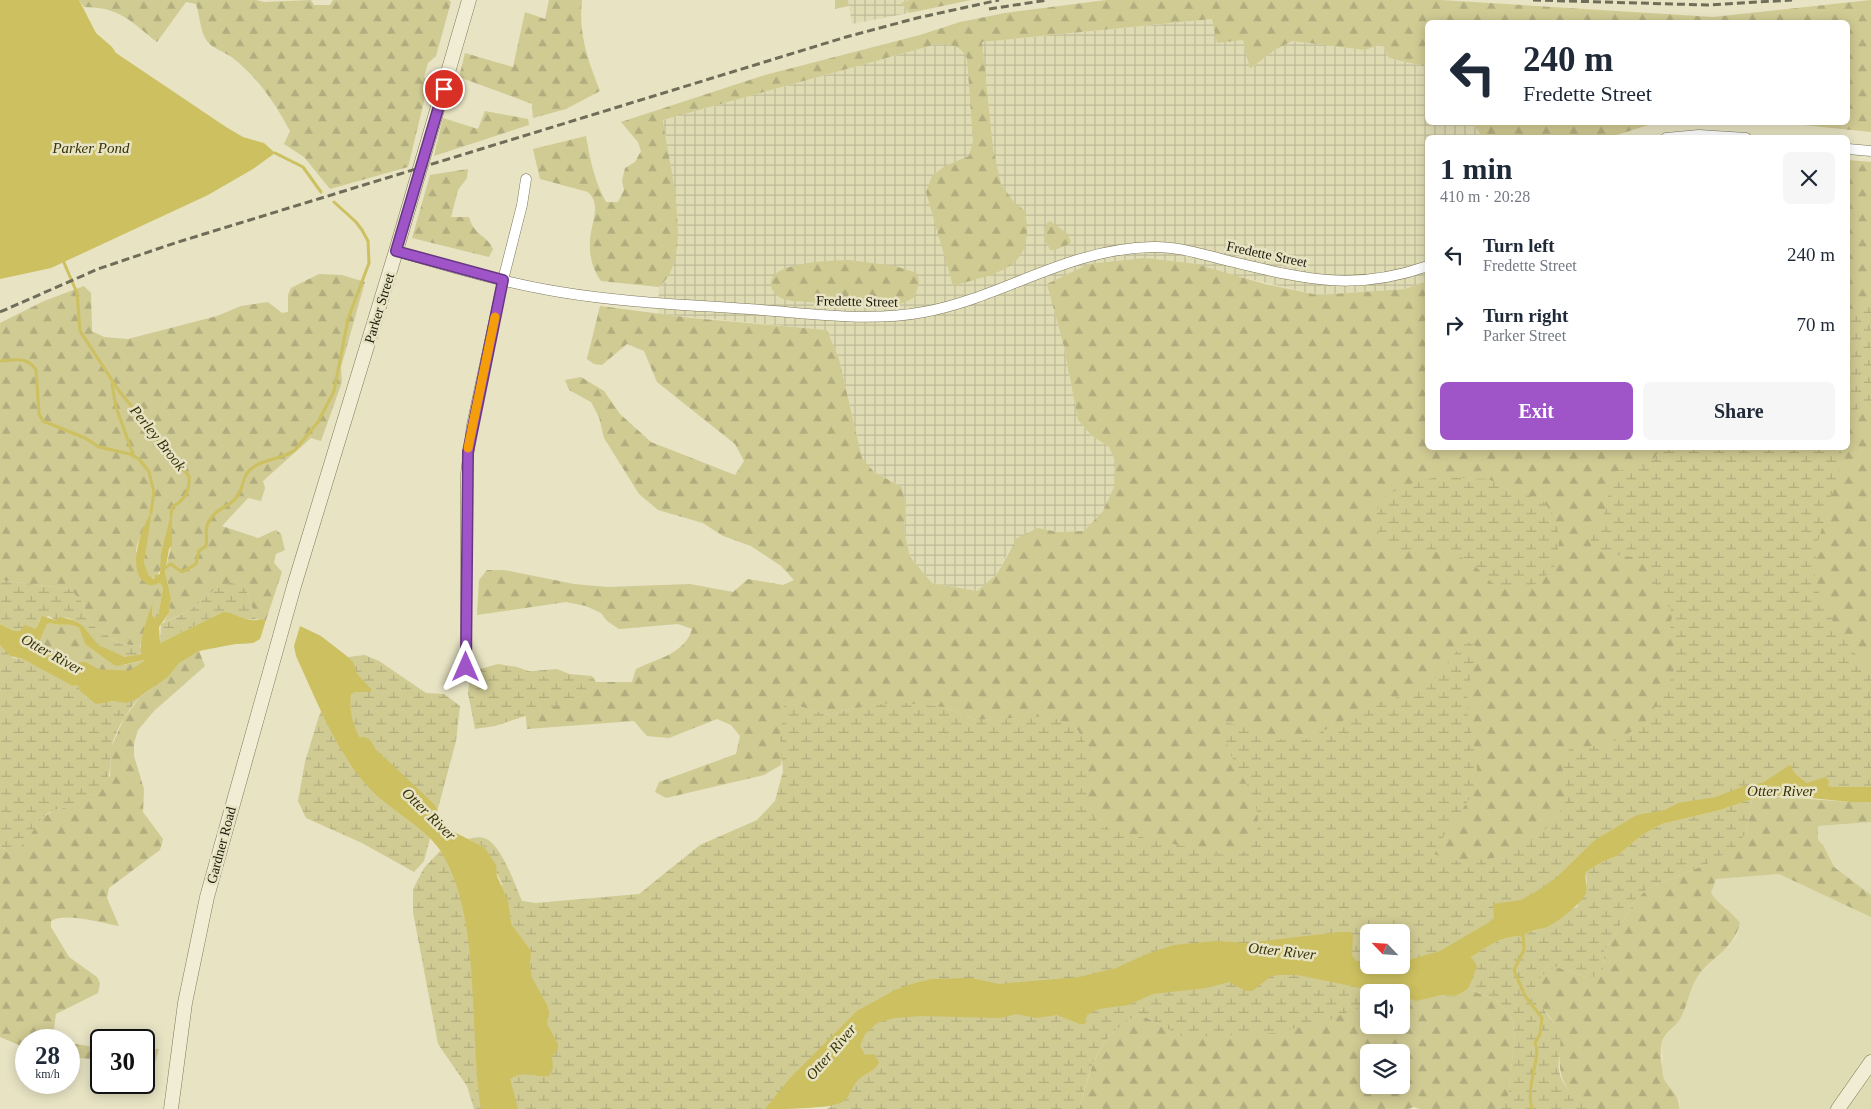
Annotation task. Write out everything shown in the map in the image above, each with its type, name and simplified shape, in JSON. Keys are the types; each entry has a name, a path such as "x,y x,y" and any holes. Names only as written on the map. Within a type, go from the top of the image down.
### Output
{"main road":[{"name":"Parker Street","path":"294,586 396,251 469,0"},
{"name":"Gardner Road","path":"171,1109 184,1011 203,913 294,586"},
{"path":"1838,1109 1871,1062"}],"street":[{"path":"1850,148 1871,151"},
{"path":"466,667 468,452 503,280 522,204 526,179"},
{"name":"Fredette Street","path":"396,251 503,280 563,293 637,301 873,317 917,313 951,306 1068,261 1093,254 1136,248 1172,248 1280,273 1343,282 1384,277 1425,267"}],"shaded area":[{"path":"848,0 909,0 901,3 909,13 852,24"},
{"path":"1213,19 1243,39 1250,69 1273,51 1292,41 1365,50 1382,44 1389,58 1425,67 1425,125 1474,125 1481,135 1425,135 1425,282 1405,289 1318,295 1237,276 1047,283 1064,347 1078,419 1091,435 1109,447 1115,461 1114,487 1103,511 1084,531 1058,532 1038,528 1009,550 997,574 977,591 932,583 910,557 904,530 906,506 902,487 874,472 862,459 839,359 827,330 658,314 659,287 666,281 678,219 663,120 937,44 950,44 962,50 982,42"},
{"path":"1871,822 1871,1109 1679,1109 1680,1101 1664,1079 1661,1068 1663,1059 1661,1046 1666,1032 1679,1021 1696,978 1737,937 1740,923 1735,916 1717,903 1711,893 1716,879 1779,874 1813,890 1818,826"}],"green space":[{"path":"79,0 256,0 264,2 311,0 314,5 330,5 333,0 449,0 451,2 436,56 428,63 424,77 428,85 408,167 330,189 304,157 284,144 290,131 272,101 258,83 233,58 207,41 201,28 196,4 186,2 157,42 124,17 107,10 84,7"},
{"path":"549,0 582,0 581,24 585,47 600,91 566,109 533,118 532,104 459,77 465,53 513,67 525,12 545,19"},
{"path":"835,0 848,0 849,6 835,9"},
{"path":"909,0 971,0 909,13 901,3"},
{"path":"1106,0 1440,0 1713,17 1871,0 1871,132 1803,125 1850,125 1850,20 1425,20 1425,67 1389,58 1382,44 1365,50 1292,41 1273,51 1250,69 1243,40 1217,43 1212,19 982,42 993,149 1001,184 1014,202 1025,211 1027,231 1025,246 1019,257 1010,266 985,277 953,286 926,192 932,176 945,166 969,156 973,141 967,58 961,50 950,45 937,44 663,120 674,184 678,232 676,254 670,273 659,287 601,281 593,266 590,251 595,214 592,197 588,192 540,179 533,149 586,136 598,186 606,202 618,202 624,190 622,181 625,168 635,162 641,151 638,142 621,122 765,75 920,35 960,22 1005,13"},
{"path":"485,111 528,119 529,125 434,156 443,118 478,129"},
{"path":"1474,125 1649,125 1616,135 1481,135"},
{"path":"1850,160 1871,162 1871,702 1542,861 1118,868 1024,718 976,720 943,707 855,708 828,715 792,704 780,739 783,751 781,765 764,775 666,798 655,792 659,782 736,754 740,736 731,725 717,719 669,738 647,736 634,721 527,729 521,672 557,669 589,682 632,682 636,669 661,659 676,650 683,644 692,629 678,624 619,629 607,621 601,613 586,606 566,602 477,615 479,580 487,570 504,570 574,584 607,587 690,584 733,592 748,579 783,585 794,580 781,566 751,546 723,536 703,523 658,510 639,494 604,438 599,417 591,402 569,390 565,380 581,377 604,391 620,414 651,442 735,475 744,461 735,444 657,382 644,351 627,344 602,365 594,364 587,359 600,306 692,318 827,330 839,359 862,458 874,472 902,487 906,506 904,530 910,557 932,583 977,591 997,574 1017,538 1038,528 1058,532 1084,531 1103,511 1114,487 1115,461 1109,447 1091,435 1078,420 1064,347 1047,284 1089,264 1145,258 1196,264 1265,284 1318,295 1405,289 1425,282 1425,450 1850,450"},
{"path":"468,169 467,178 458,190 451,217 469,217 477,232 487,240 493,249 489,257 412,238 430,175"},
{"path":"1050,221 1068,234 1071,243 1055,250 1050,250 1044,238 1047,223"},
{"path":"849,260 895,266 917,273 919,282 915,297 903,303 892,304 800,302 781,298 775,294 771,287 773,277 780,271 790,267 816,262"},
{"path":"319,274 342,275 365,282 341,367 342,382 321,441 311,438 263,481 265,488 261,501 248,498 222,526 258,538 276,530 281,534 285,550 276,554 274,563 282,572 266,620 256,619 247,592 214,590 189,611 164,622 169,613 171,598 165,572 172,542 172,512 161,553 162,568 155,578 149,577 144,563 151,511 137,545 136,551 152,585 160,583 163,588 158,616 155,618 152,615 153,602 140,646 120,644 92,625 85,615 83,603 70,589 0,580 0,323 44,301 84,286 91,293 92,331 104,337 128,339 217,316 241,306 268,302 282,313 288,312 288,295 291,288"},
{"path":"1871,303 1871,401 1856,410 1850,420 1850,313 1853,309"},
{"path":"1658,450 1842,450 1841,462 1818,542 1814,582 1836,628 1866,668 1871,670 1871,795 1794,789 1650,816 1429,966 1399,984 1360,984 1360,1007 1329,1020 1276,1033 1184,1037 1139,1014 1113,1033 1097,1054 1079,1109 827,1109 832,1106 783,1109 474,1109 467,1086 438,1044 413,912 413,889 424,868 440,851 503,886 484,847 468,839 480,837 490,841 507,865 522,901 536,903 639,894 700,845 757,820 775,801 783,771 780,739 784,706 792,704 828,715 855,708 897,702 943,707 976,720 1049,716 1076,727 1090,751 1086,790 1089,812 1104,829 1229,856 1247,853 1256,834 1258,817 1254,801 1231,755 1226,739 1224,722 1252,728 1276,739 1305,740 1350,717 1431,683 1465,641 1475,645 1467,706 1476,759 1476,780 1470,796 1433,854 1462,862 1493,858 1537,838 1558,815 1568,797 1561,762 1570,748 1607,745 1643,725 1668,686 1676,665 1670,624 1673,614 1652,579 1644,560 1603,553 1591,546 1591,535 1606,510 1612,473 1647,463 1657,455"},
{"path":"1436,477 1488,479 1544,502 1552,513 1560,537 1554,569 1535,584 1511,589 1492,583 1474,565 1453,553 1400,550 1381,543 1375,520 1380,500 1403,486"},
{"path":"0,580 70,589 83,603 85,615 92,625 120,644 140,646 143,654 127,657 104,648 88,637 80,626 70,618 55,620 49,616 40,619 36,630 14,631 0,624"},
{"path":"230,583 241,585 247,592 256,619 252,620 223,612 160,643 161,624 189,611 214,590"},
{"path":"47,624 72,625 79,628 85,644 112,664 123,665 145,660 147,663 139,676 128,681 113,681 81,669 42,645 40,640"},
{"path":"214,630 253,643 213,647 185,658 158,685 143,694 127,714 113,741 110,769 106,784 101,791 89,801 57,810 43,817 20,848 14,851 7,850 0,845 0,645 13,658 23,659 77,685 88,698 109,702 115,701"},
{"path":"199,651 205,666 154,711 138,730 134,743 134,756 144,789 143,812 163,839 160,850 109,888 107,898 119,926 74,918 51,921 51,927 69,957 97,977 100,983 98,993 56,1014 54,1029 15,1029 15,1043 0,1037 0,845 4,849 43,817 55,810 71,806 110,776 111,748 124,718 141,696 168,677 178,663"},
{"path":"365,655 379,661 426,693 444,694 460,706 456,741 424,861 414,872 362,843 306,818 298,801 305,762 319,716 348,657"},
{"path":"498,664 517,667 548,678 568,674 592,676 596,682 591,694 495,726 475,729 468,693 470,678 480,669"},
{"path":"1768,796 1871,802 1871,822 1818,826 1818,840 1823,845 1834,867 1871,895 1871,917 1779,874 1716,879 1711,893 1740,923 1737,932 1727,947 1696,979 1681,1018 1665,1035 1662,1042 1663,1076 1678,1100 1679,1109 1591,1109 1570,1091 1564,1082 1561,1073 1557,1034 1554,1024 1536,995 1537,980 1544,973 1556,967 1585,977 1605,964 1603,953 1636,900 1648,888 1707,864 1746,833 1752,799"},
{"path":"1752,799 1746,833 1734,848 1707,864 1648,888 1636,900 1603,953 1605,964 1600,976 1585,977 1556,967 1543,975 1537,983 1538,1000 1556,1028 1560,1038 1560,1076 1571,1092 1592,1109 1498,1109 1508,1097 1515,1035 1511,1016 1498,1001 1468,989 1474,962 1471,957 1502,940 1522,937 1544,928 1569,910 1577,907 1587,884 1586,872 1602,862 1617,856 1642,835 1662,824 1720,810"},
{"path":"1351,986 1360,987 1360,1034 1410,1034 1410,998 1416,1000 1442,995 1456,996 1468,989 1498,1001 1511,1016 1515,1035 1508,1098 1498,1109 1420,1109 1414,1107 1408,1109 1079,1109 1093,1065 1104,1043 1113,1033 1139,1014 1181,1035"},
{"path":"80,1045 90,1046 90,1059 80,1058"},
{"path":"155,1049 159,1049 155,1063"}],"water":[{"name":"Parker Pond","path":"0,0 79,0 96,33 116,53 226,127 243,137 264,143 275,153 253,169 208,195 51,268 0,279"},
{"path":"152,510 144,563 149,576 154,579 156,575 160,574 161,553 172,510 172,545 169,549 165,572 171,598 169,613 159,627 160,643 223,612 247,619 266,620 260,639 253,643 235,644 199,651 179,663 168,677 127,703 114,701 96,704 81,692 77,685 73,686 23,659 10,656 0,645 0,624 14,631 20,631 24,625 36,629 42,616 55,620 60,617 73,620 83,626 98,645 125,657 142,654 141,644 146,621 153,602 152,615 155,618 158,616 163,588 160,583 149,585 141,579 137,571 137,549 144,526","holes":["47,624 72,625 79,628 85,644 112,664 118,666 144,660 147,663 139,676 128,681 113,681 81,669 42,645 40,640"]},
{"path":"300,626 321,636 348,657 353,662 357,674 371,689 371,692 355,692 351,694 351,709 353,723 359,736 376,761 407,793 421,792 425,808 446,828 484,847 496,865 497,876 508,901 511,924 531,951 530,966 532,978 547,1005 549,1013 547,1024 558,1044 558,1049 552,1057 553,1068 549,1076 525,1074 510,1079 518,1109 481,1109 477,1079 472,976 468,941 463,908 454,877 440,850 433,841 372,791 343,753 334,738 296,656 294,646"},
{"path":"1790,765 1795,774 1807,783 1825,777 1829,781 1828,786 1832,787 1871,787 1871,802 1768,796 1662,824 1642,835 1617,856 1602,862 1586,872 1587,889 1583,899 1556,921 1547,927 1522,937 1502,940 1471,957 1477,966 1468,989 1456,996 1442,995 1416,1001 1410,999 1410,984 1360,984 1360,988 1298,975 1278,975 1270,977 1252,991 1246,991 1229,982 1206,988 1153,994 1128,1005 1099,1009 1087,1015 1085,1024 1080,1024 1057,1015 1036,1018 1016,1014 1001,1018 921,1016 894,1018 877,1023 865,1034 860,1046 865,1055 874,1054 879,1062 873,1070 857,1081 844,1101 829,1106 765,1109 790,1078 857,1011 895,990 915,983 931,979 971,978 999,984 1079,977 1116,968 1147,954 1174,945 1216,941 1247,943 1340,932 1350,932 1353,935 1352,955 1356,961 1360,961 1360,974 1410,974 1410,959 1440,951 1488,923 1494,918 1493,904 1521,900 1539,890 1557,877 1595,840 1637,815 1665,810 1678,803 1716,797 1744,786 1762,783"}],"waterway":[{"path":"275,153 303,167 321,192"},
{"path":"165,568 171,564 182,572 196,564 199,551 206,546 206,529 211,517 236,498 247,474 255,466 295,450 318,422 334,391 348,319 369,263 368,241 362,230 334,202"},
{"name":"Perley Brook","path":"62,258 77,293 80,331 119,391 189,476 189,486 186,494 172,507 171,516"},
{"name":"Perley Brook","path":"0,361 25,361 36,370 39,414 43,421 85,438 99,447 130,454 139,459 149,472 154,492 151,512"},
{"name":"Perley Brook","path":"112,384 116,407 134,457"},
{"name":"Perley Brook","path":"144,672 147,659"},
{"name":"Otter River","path":"83,672 95,679 132,681 153,667"},
{"name":"Otter River","path":"363,747 367,755 427,811"},
{"path":"1523,933 1524,950 1514,970 1525,996 1542,1018 1540,1034 1535,1043 1537,1048 1530,1091 1532,1109"}],"railway":[{"path":"0,312 98,269 178,242 846,37 917,18 999,0"},
{"path":"989,9 1048,0"},
{"path":"1533,0 1707,5 1792,0"}],"slow traffic":[{"path":"468,448 495,317"}],"route":[{"path":"444,89 396,251 460,270 503,280 469,436 466,474 466,667"}]}
